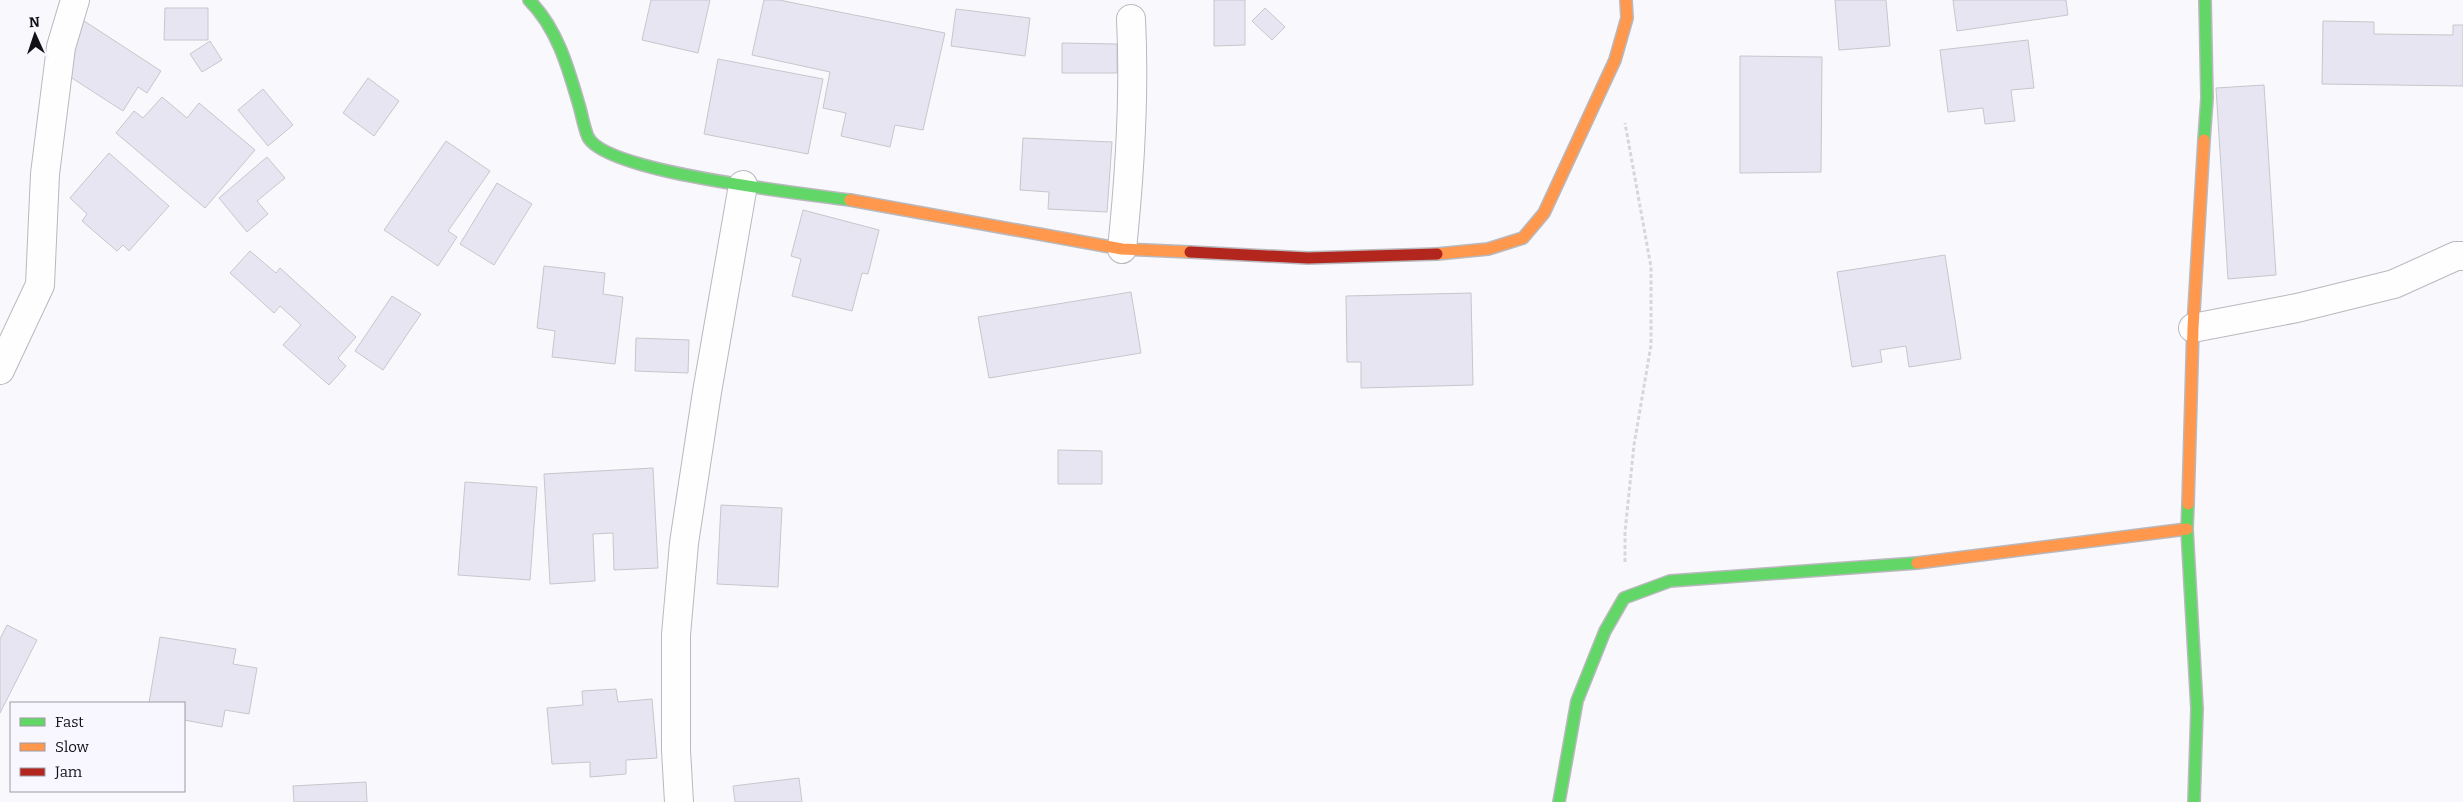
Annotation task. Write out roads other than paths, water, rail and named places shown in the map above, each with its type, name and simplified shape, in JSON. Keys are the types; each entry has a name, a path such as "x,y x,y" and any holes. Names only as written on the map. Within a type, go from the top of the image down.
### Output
{"street":[{"path":"0,370 40,284 45,174 61,47 75,0"},
{"path":"530,0 543,14 566,61 589,139 610,155 643,166 743,185 873,203 1122,249 1308,258 1454,254 1488,249 1523,238 1544,213 1615,60 1627,18 1626,0"},
{"path":"2194,802 2197,709 2187,529 2193,328 2207,98 2205,0"},
{"path":"1122,249 1132,154 1134,69 1131,19"},
{"path":"679,802 676,750 676,635 684,542 708,383 743,185"},
{"path":"2193,328 2297,308 2394,284 2456,256 2463,256"},
{"path":"1559,802 1577,701 1605,631 1624,598 1670,581 1935,562 2187,529"}]}
